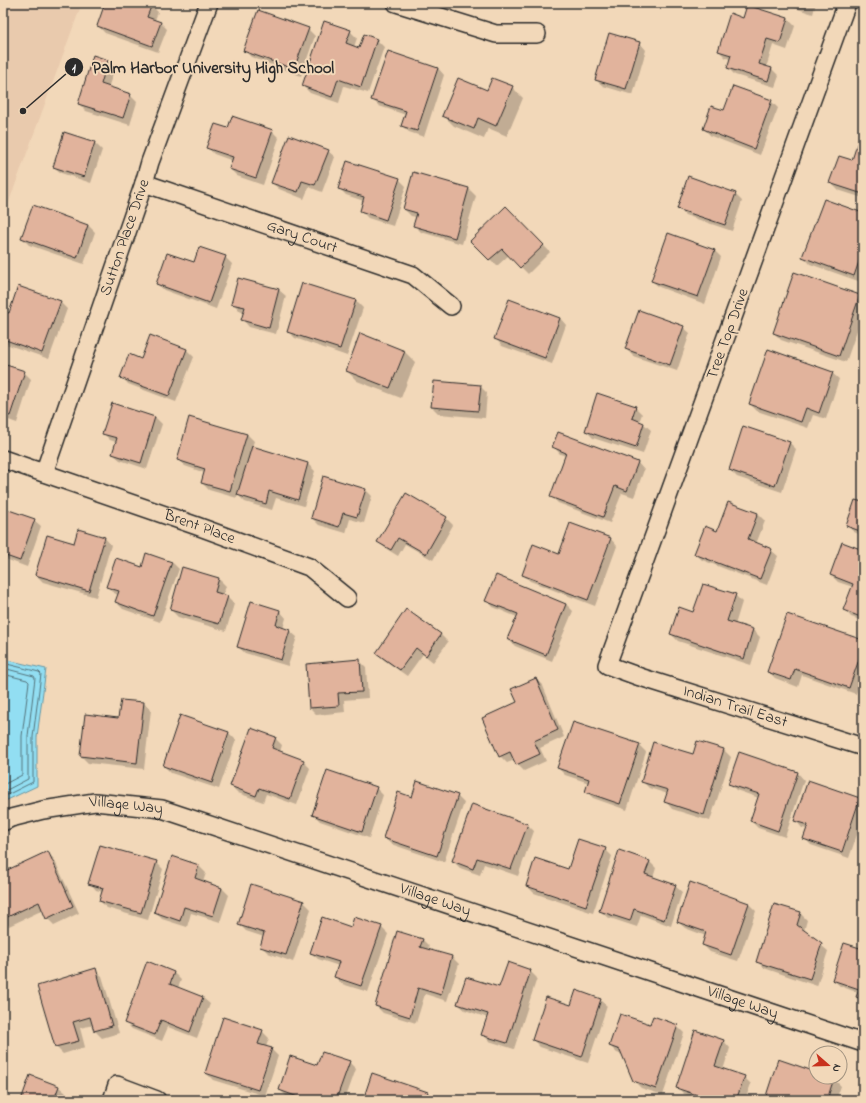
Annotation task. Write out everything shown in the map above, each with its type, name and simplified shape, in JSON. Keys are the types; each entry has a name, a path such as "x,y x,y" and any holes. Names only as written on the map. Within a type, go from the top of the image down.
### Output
{"street":[{"name":"Sutton Place Drive","path":"44,473 150,162 209,3"},
{"path":"396,3 496,34 538,34"},
{"name":"Tree Top Drive","path":"607,665 847,3"},
{"name":"Gary Court","path":"144,183 412,275 450,306"},
{"name":"Brent Place","path":"3,459 197,526 309,567 347,598"},
{"name":"Indian Trail East","path":"607,665 648,680 863,747"},
{"name":"Village Way","path":"3,822 11,818 43,810 95,802 162,809 863,1043"},
{"path":"112,1100 118,1085 157,1100"}],"shaded area":[{"path":"3,3 82,3 3,218"}],"water":[{"path":"3,659 46,669 37,737 37,786 3,802"}],"building":[{"path":"105,3 152,4 147,17 161,22 152,46 97,26"},
{"path":"747,5 788,18 780,43 767,39 759,64 772,68 768,81 727,68 731,55 718,51 730,13 743,18"},
{"path":"258,10 309,28 294,69 243,51"},
{"path":"324,21 351,30 346,43 359,48 364,34 377,39 361,87 338,79 332,97 302,86"},
{"path":"609,33 640,42 626,89 595,80"},
{"path":"388,51 438,68 417,131 401,126 406,111 371,100"},
{"path":"93,55 108,60 101,84 131,94 123,118 78,104"},
{"path":"458,78 487,90 492,78 513,86 496,126 478,118 474,129 442,116"},
{"path":"733,86 772,100 754,149 703,129 711,106 724,110"},
{"path":"232,116 273,130 256,178 229,169 233,157 206,148 215,124 228,128"},
{"path":"64,132 95,142 84,177 53,167"},
{"path":"861,132 863,133 863,194 829,183 839,156 852,160"},
{"path":"289,135 329,150 315,185 302,181 298,192 271,183"},
{"path":"347,161 400,178 386,220 360,211 364,197 338,189"},
{"path":"413,172 469,188 455,238 413,226 417,213 403,209"},
{"path":"688,176 736,193 725,225 677,209"},
{"path":"824,199 863,213 863,250 854,276 802,257"},
{"path":"33,205 88,225 77,258 21,238"},
{"path":"506,206 544,245 520,268 502,249 489,260 470,241"},
{"path":"668,233 715,250 698,297 651,281"},
{"path":"199,247 226,256 209,303 156,284 167,253 194,262"},
{"path":"794,272 860,295 839,356 773,333"},
{"path":"238,278 279,289 269,328 241,320 245,307 231,304"},
{"path":"302,283 356,300 340,349 287,332"},
{"path":"18,286 61,301 42,353 3,339 3,311 9,313"},
{"path":"509,299 560,318 545,358 494,339"},
{"path":"639,310 684,326 670,365 625,349"},
{"path":"360,333 405,351 390,388 346,371"},
{"path":"150,335 187,349 169,396 120,378 129,354 141,359"},
{"path":"768,349 833,372 819,413 806,408 801,422 749,404"},
{"path":"3,364 25,371 10,416 3,414"},
{"path":"434,381 481,385 478,411 431,407"},
{"path":"597,393 636,406 632,418 644,423 636,448 585,431"},
{"path":"112,403 155,417 141,463 112,454 117,438 102,434"},
{"path":"189,417 247,434 230,491 201,483 205,469 177,460"},
{"path":"743,426 790,442 775,486 729,470"},
{"path":"558,432 638,462 627,491 615,486 603,517 550,497 566,453 552,447"},
{"path":"252,446 308,463 298,500 269,491 266,504 237,495"},
{"path":"323,476 366,489 357,517 343,513 339,527 311,518"},
{"path":"406,493 447,517 426,554 398,538 391,550 377,542"},
{"path":"855,500 863,502 863,532 846,526"},
{"path":"728,502 758,513 748,539 772,549 760,579 694,554 705,526 717,531"},
{"path":"3,508 35,519 20,561 3,555"},
{"path":"570,523 611,538 588,600 522,575 533,544 559,554"},
{"path":"78,529 105,537 89,591 35,575 47,535 74,543"},
{"path":"842,542 863,550 863,618 843,610 853,584 830,575"},
{"path":"146,553 172,562 153,616 115,602 119,591 106,587 116,558 142,567"},
{"path":"182,567 219,578 215,592 228,596 219,624 170,610"},
{"path":"496,575 566,604 546,655 507,639 518,614 485,601"},
{"path":"703,584 736,594 727,621 753,629 744,659 670,634 679,607 693,612"},
{"path":"251,601 280,610 276,625 290,630 281,660 237,647"},
{"path":"406,609 441,634 426,656 416,648 400,670 376,653"},
{"path":"787,614 863,640 863,648 849,688 795,669 791,680 767,672"},
{"path":"360,659 362,692 338,693 339,706 309,708 306,664"},
{"path":"536,678 558,730 534,741 540,754 516,765 510,752 499,757 482,718 517,702 511,689"},
{"path":"121,700 144,702 137,763 80,756 85,714 118,718"},
{"path":"180,715 229,732 212,783 163,766"},
{"path":"573,722 640,744 620,804 585,792 589,779 557,768"},
{"path":"251,728 276,737 272,748 304,760 290,799 259,788 256,796 230,786"},
{"path":"697,741 724,749 704,815 664,802 668,790 641,782 653,742 693,754"},
{"path":"739,752 798,772 778,831 750,821 759,794 728,784"},
{"path":"327,770 377,787 362,832 312,815"},
{"path":"808,780 860,798 842,852 803,839 808,825 794,821"},
{"path":"417,781 458,795 437,856 383,838 398,792 412,797"},
{"path":"472,804 528,824 511,869 477,858 473,869 452,861"},
{"path":"578,839 606,848 586,906 526,886 535,858 568,869"},
{"path":"100,845 157,861 141,913 99,901 103,888 88,884"},
{"path":"619,850 650,861 645,874 676,885 664,920 634,909 630,921 599,911"},
{"path":"48,851 73,906 46,919 39,902 3,919 3,872"},
{"path":"172,856 199,865 195,878 222,888 213,916 184,907 180,921 154,912"},
{"path":"690,882 749,903 731,955 702,945 706,932 677,922"},
{"path":"251,884 304,901 286,955 260,947 264,933 238,925"},
{"path":"774,904 801,912 797,925 822,943 810,979 756,962"},
{"path":"322,917 351,927 354,917 382,926 361,986 334,977 339,962 310,953"},
{"path":"397,931 423,939 420,947 452,956 441,995 418,988 410,1017 375,1006"},
{"path":"844,943 863,949 863,1000 856,997 859,989 832,980"},
{"path":"147,961 174,972 170,984 203,997 190,1032 161,1020 155,1035 124,1023"},
{"path":"508,962 531,970 507,1043 481,1035 488,1014 457,1004 466,977 499,987"},
{"path":"96,968 112,1026 94,1031 90,1017 73,1022 79,1041 55,1047 37,986"},
{"path":"576,990 601,999 582,1057 532,1040 546,997 571,1005"},
{"path":"620,1014 650,1024 653,1016 678,1025 656,1089 633,1081 620,1050 609,1046"},
{"path":"223,1017 263,1030 258,1044 272,1048 258,1090 205,1073"},
{"path":"695,1030 724,1040 715,1066 745,1076 736,1100 695,1100 697,1095 676,1088"},
{"path":"322,1052 350,1061 336,1100 306,1100 279,1090 290,1056 317,1065"},
{"path":"778,1059 808,1069 808,1085 832,1085 827,1100 765,1099"},
{"path":"372,1073 428,1092 425,1100 363,1100"},
{"path":"30,1075 59,1086 54,1100 21,1100"}],"place":[{"name":"Palm Harbor University High School","path":"23,111"}]}
